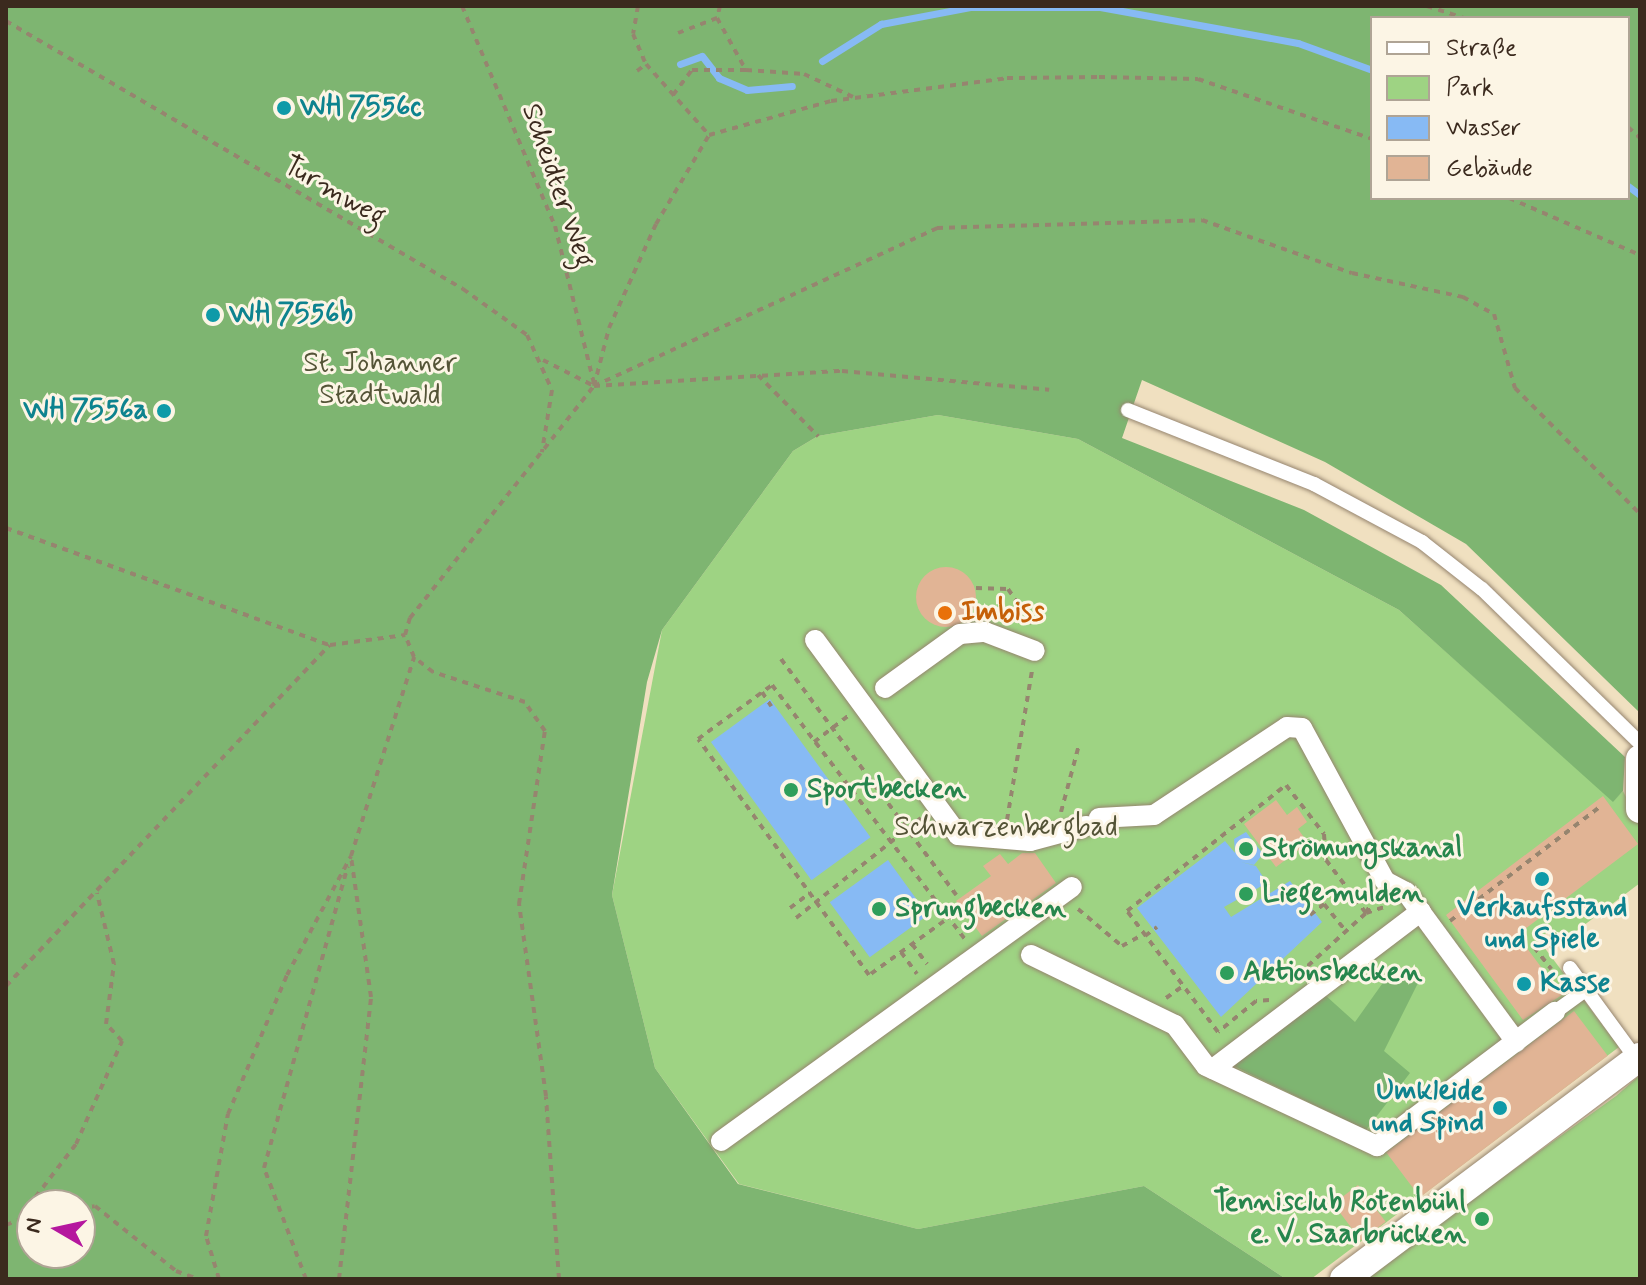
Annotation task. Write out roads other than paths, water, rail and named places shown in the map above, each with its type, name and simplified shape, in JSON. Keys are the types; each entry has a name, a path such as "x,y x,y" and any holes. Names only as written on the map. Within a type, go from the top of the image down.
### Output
{"street":[{"path":"885,688 960,634 985,632 1038,642"},
{"path":"815,640 958,835 1004,838 1058,835 1092,822 1163,811 1287,727 1302,728 1385,881 1421,911 1516,1042"},
{"path":"1640,759 1640,809"},
{"path":"721,1141 975,954 1072,887"},
{"path":"1213,1069 1421,911"},
{"path":"1031,955 1175,1025 1213,1069 1377,1146 1555,1012"},
{"path":"1344,1279 1638,1059"}],"lane":[{"path":"1128,410 1314,484 1422,542 1482,589 1640,743"},
{"path":"1570,968 1584,991 1638,1059"},
{"path":"1555,1012 1584,991"}],"water":[{"name":"Sportbecken","path":"770,699 871,837 811,880 711,742"},
{"name":"Aktionsbecken","path":"1246,832 1263,854 1254,865 1241,862 1256,866 1267,883 1224,907 1231,917 1290,881 1322,922 1221,1017 1137,908 1225,841 1235,853 1234,839"},
{"name":"Sprungbecken","path":"888,860 928,915 870,957 830,902"}],"waterway":[{"path":"822,61 881,24 971,7 1100,7 1298,43 1370,69"},
{"path":"680,64 702,56 719,78 747,90 792,86"},
{"path":"1630,188 1640,195"}],"place":[{"name":"WH 7556c","path":"284,108"},
{"name":"WH 7556b","path":"213,315"},
{"name":"WH 7556a","path":"164,411"},
{"name":"Imbiss","path":"945,613"},
{"name":"Sportbecken","path":"791,790"},
{"name":"Strömungskanal","path":"1246,849"},
{"name":"Verkaufsstand und Spiele","path":"1542,879"},
{"name":"Liegemulden","path":"1246,894"},
{"name":"Sprungbecken","path":"879,909"},
{"name":"Aktionsbecken","path":"1227,973"},
{"name":"Kasse","path":"1524,984"},
{"name":"Umkleide und Spind","path":"1500,1108"},
{"name":"Tennisclub Rotenbühl e. V. Saarbrücken","path":"1482,1219"}],"park label":[{"name":"St. Johanner Stadtwald","path":"380,380"},
{"name":"Schwarzenbergbad","path":"1006,828"}]}
